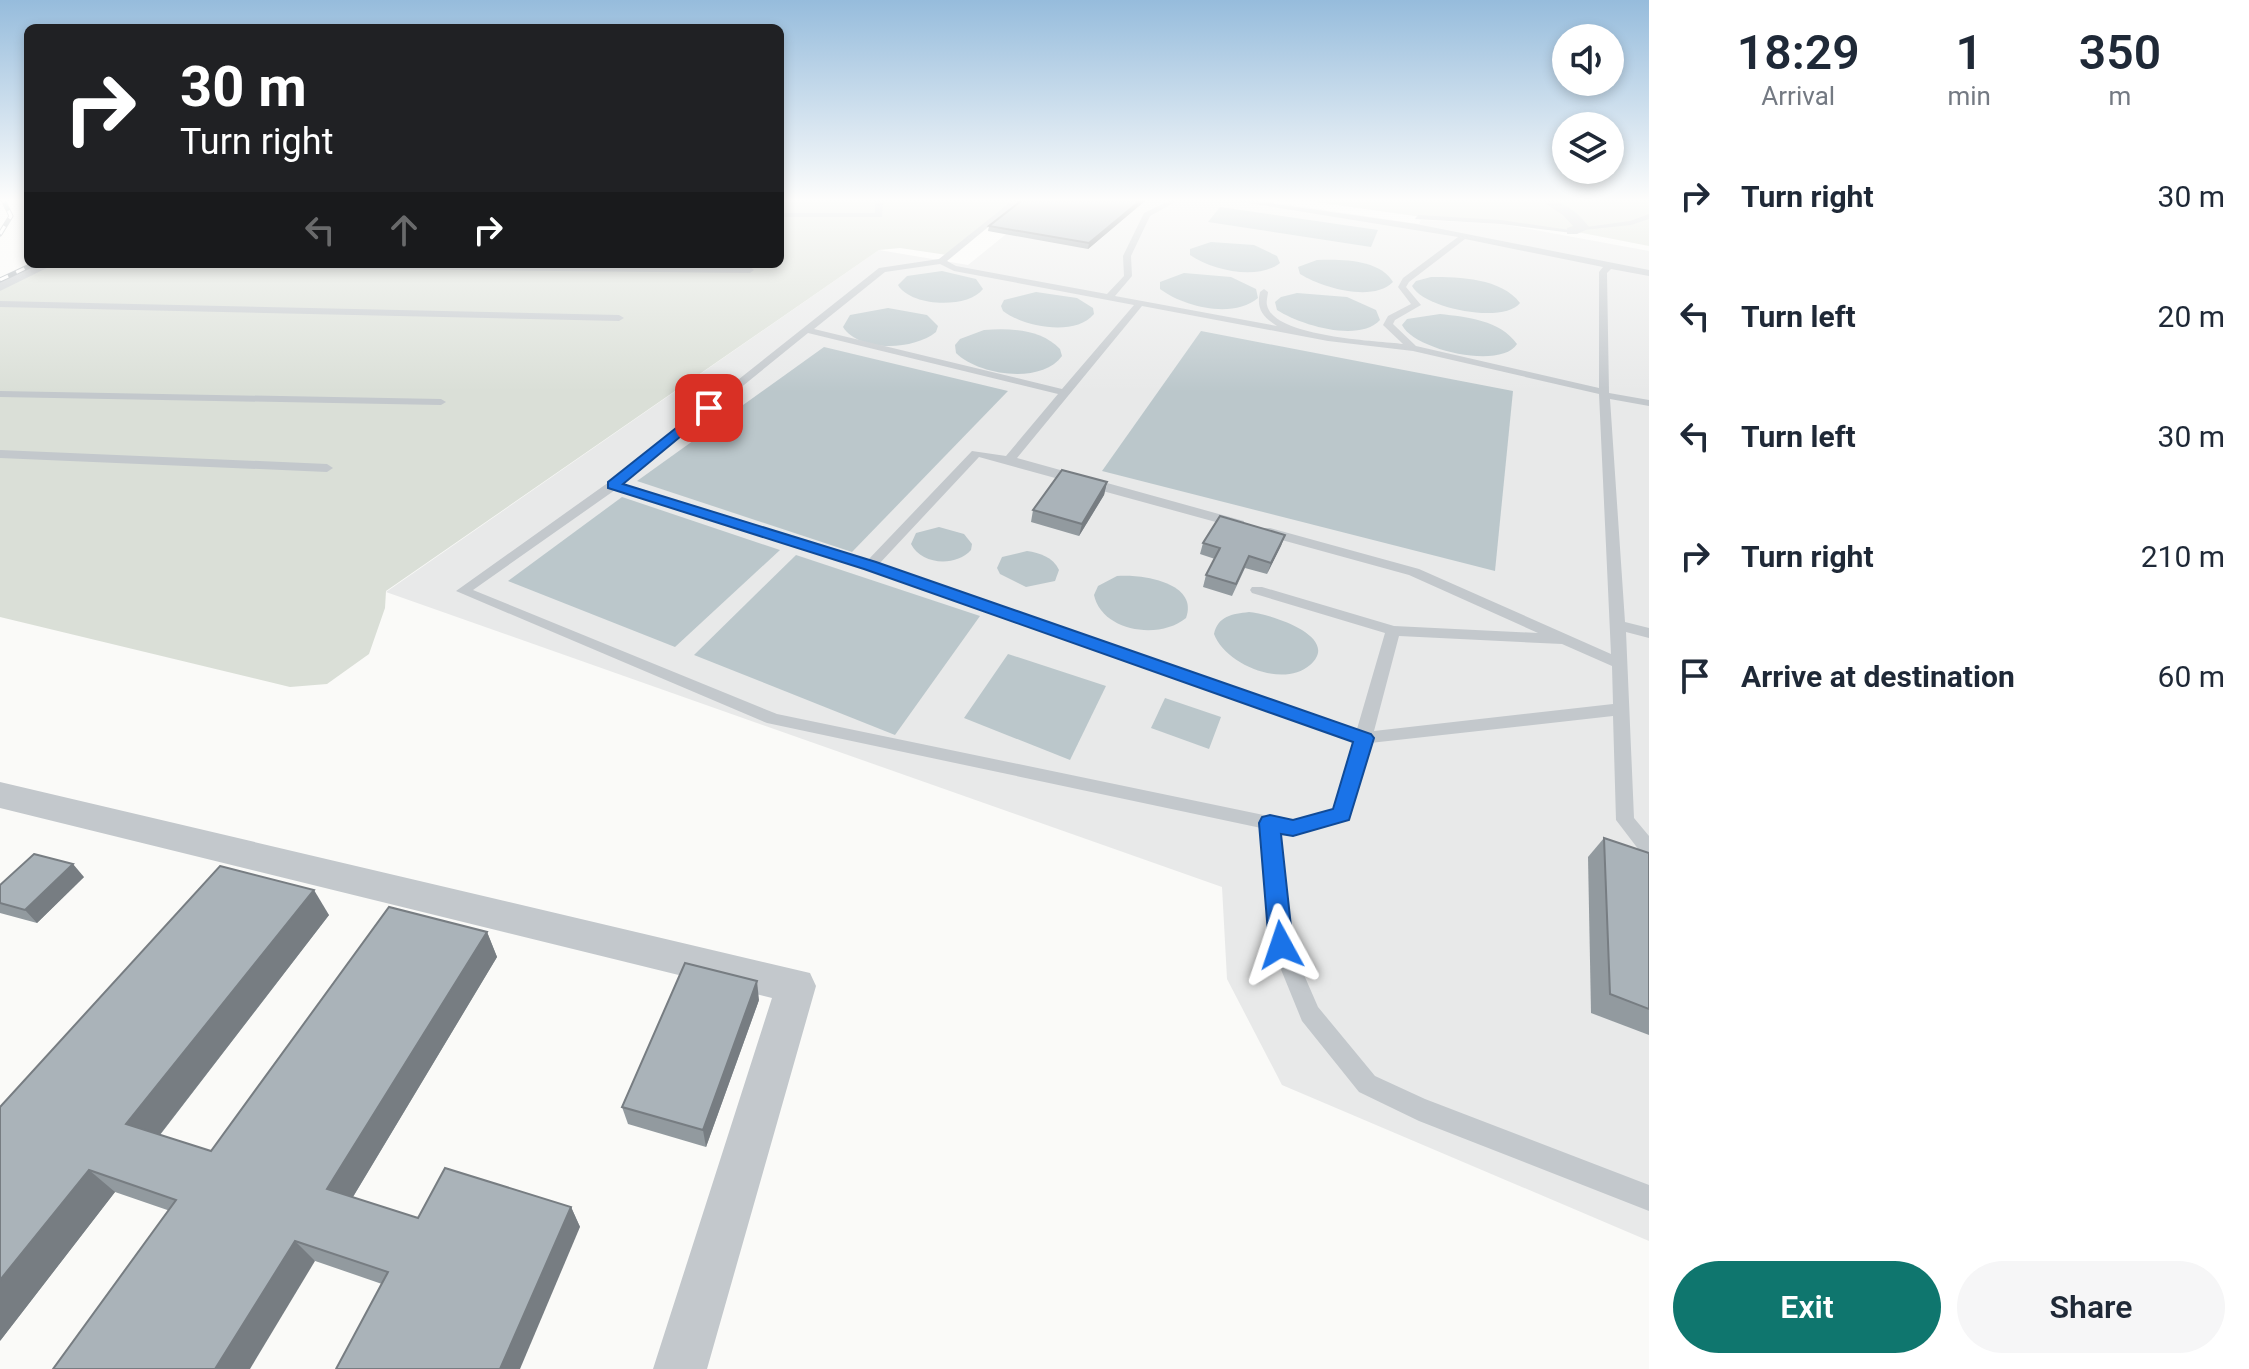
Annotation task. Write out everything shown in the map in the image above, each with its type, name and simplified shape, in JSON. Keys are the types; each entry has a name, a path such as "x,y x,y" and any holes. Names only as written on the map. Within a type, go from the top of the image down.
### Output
{"street":[{"path":"0,286 38,268"},
{"path":"0,795 796,986 680,1369"}],"lane":[{"path":"922,264 882,270 613,485 463,591 773,719 1293,828 1342,814 1393,631"},
{"path":"946,264 954,268 1300,333 1413,348 1649,403"},
{"path":"1109,297 1128,276 1127,264"},
{"path":"1413,348 1388,325 1391,318 1416,305 1402,287 1426,264"},
{"path":"1599,264 1649,273"},
{"path":"1609,266 1603,272 1604,393 1618,625 1625,820 1649,849"},
{"path":"515,268 750,270"},
{"path":"1264,292 1262,305 1266,314 1300,333"},
{"path":"1009,460 1140,303"},
{"path":"0,304 619,318"},
{"path":"806,330 1065,393"},
{"path":"0,394 441,402"},
{"path":"870,566 976,453 1414,572 1619,663"},
{"path":"0,454 327,468"},
{"path":"613,485 870,566 1364,738 1621,709"},
{"path":"1257,590 1393,631 1567,639"},
{"path":"1618,625 1649,633"},
{"path":"1270,823 1281,945 1310,1014 1367,1084 1419,1109 1649,1198"}],"shaded area":[{"path":"784,264 859,264 386,591 385,608 369,654 327,684 290,687 0,617 0,286 38,268 784,268"},
{"path":"859,264 1649,264 1649,1241 1282,1085 1227,979 1222,887 386,592"},
{"path":"1208,264 1278,264 1247,272"},
{"path":"1306,264 1364,264 1387,274 1393,282 1373,291 1346,291 1320,284 1300,274 1298,267"},
{"path":"942,271 976,279 983,289 965,300 940,303 915,298 898,285 907,276"},
{"path":"1184,273 1231,277 1256,289 1258,298 1236,308 1209,308 1182,301 1160,289 1160,282"},
{"path":"1431,277 1491,284 1502,288 1520,303 1511,309 1482,313 1447,307 1419,294 1412,286 1416,281"},
{"path":"1036,292 1077,298 1093,308 1094,314 1075,325 1049,327 1023,321 1003,311 1001,306 1004,300"},
{"path":"1297,293 1347,297 1376,310 1380,320 1370,327 1344,331 1314,326 1277,310 1275,302"},
{"path":"888,308 927,315 938,326 936,332 915,342 888,346 862,341 843,327 850,315"},
{"path":"1440,314 1472,318 1492,325 1517,344 1508,352 1494,356 1458,354 1423,342 1402,325 1407,319"},
{"path":"984,330 1014,330 1044,337 1060,349 1062,356 1040,371 1025,374 1009,374 979,367 956,353 955,345 960,339"},
{"path":"1201,331 1513,391 1495,571 1102,471"},
{"path":"824,347 1008,391 852,552 637,481"},
{"path":"622,497 780,550 675,647 508,581"},
{"path":"939,527 964,534 972,544 971,550 948,561 930,560 922,556 911,544 916,533"},
{"path":"1027,551 1041,554 1053,562 1059,570 1055,581 1026,587 1000,574 997,568 1002,557"},
{"path":"796,555 980,616 895,735 694,655"},
{"path":"1117,576 1153,579 1176,588 1188,606 1186,618 1175,625 1148,630 1133,629 1108,617 1099,608 1094,595 1098,586"},
{"path":"1249,612 1285,622 1310,636 1317,645 1318,654 1310,665 1299,672 1271,674 1256,670 1230,655 1214,634 1216,628 1227,617"},
{"path":"1008,654 1106,686 1070,760 964,718"},
{"path":"1165,698 1221,717 1209,749 1151,728"}],"building":[{"path":"1062,470 1107,482 1082,524 1033,510"},
{"path":"1220,516 1285,535 1271,563 1249,556 1236,584 1206,575 1220,548 1203,543"},
{"path":"1604,838 1649,853 1649,1009 1610,994"},
{"path":"34,854 73,864 25,910 0,903 0,885"},
{"path":"220,866 314,890 126,1124 211,1151 389,907 487,932 327,1189 418,1218 445,1168 571,1207 500,1369 336,1369 388,1272 295,1241 215,1369 53,1369 176,1200 89,1170 0,1280 0,1107"},
{"path":"685,963 757,981 703,1130 622,1107"}],"railway":[{"path":"0,280 26,268"}],"route":[{"path":"709,408 613,485 870,566 1364,738 1342,814 1293,828 1270,823 1281,945"}]}
